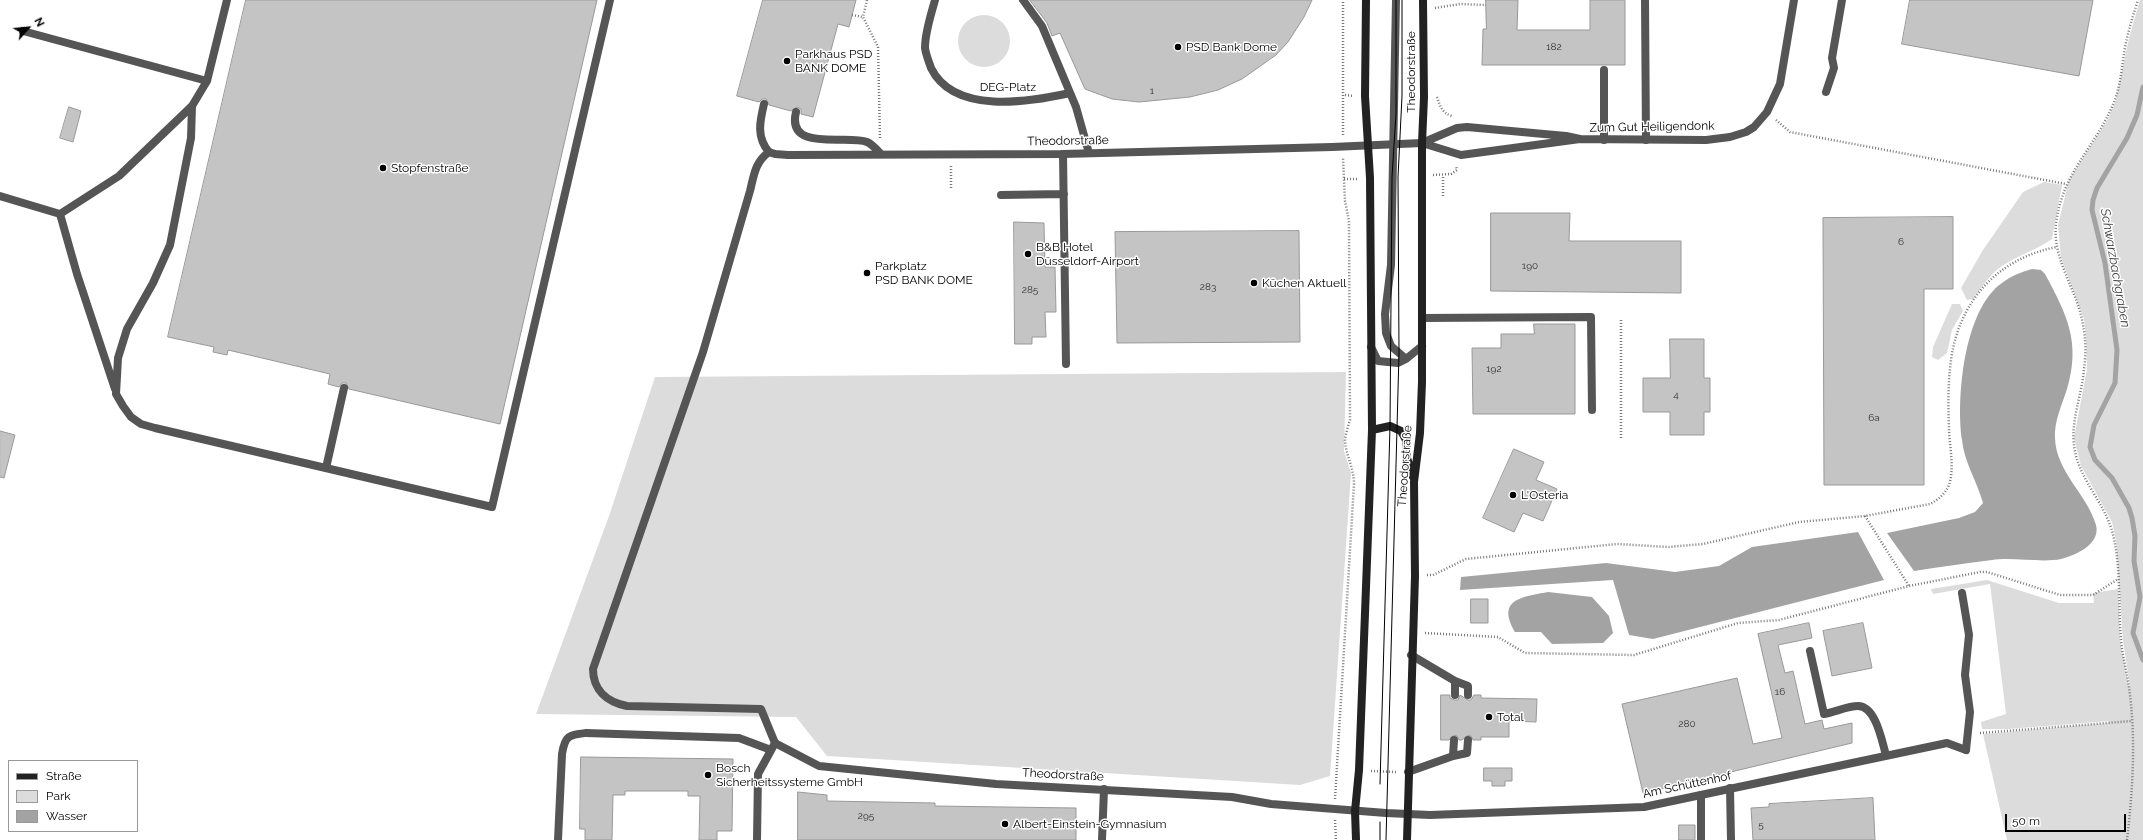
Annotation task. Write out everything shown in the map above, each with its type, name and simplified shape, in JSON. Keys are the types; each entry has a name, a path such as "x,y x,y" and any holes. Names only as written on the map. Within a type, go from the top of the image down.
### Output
{"main road":[{"path":"1356,840 1355,811 1359,770 1372,430 1370,178 1365,96 1366,0"},
{"name":"Theodorstraße","path":"1407,840 1414,576 1414,482 1420,433 1422,346 1422,143 1424,97 1422,0"},
{"path":"1372,430 1390,426 1401,431 1406,440 1407,458 1414,482"}],"street":[{"path":"0,196 60,214 118,176 192,106 207,81 227,0"},
{"path":"60,214 77,274 116,394 131,417 141,424 492,507 610,0"},
{"name":"DEG-Platz","path":"935,0 928,26 925,48 928,61 936,76 939,81 949,90 961,96 982,100 1038,100 1070,93"},
{"path":"1023,0 1042,26 1070,93 1089,153"},
{"path":"1396,0 1391,265 1385,314 1386,333 1391,346 1406,359"},
{"path":"1645,0 1646,140"},
{"name":"Zum Gut Heiligendonk","path":"1422,143 1461,155 1580,140 1706,140 1730,137 1746,132 1754,127 1767,112 1780,84 1794,0"},
{"path":"1826,92 1834,68 1832,58 1842,0"},
{"path":"24,30 207,81"},
{"path":"1604,70 1604,140"},
{"path":"757,840 758,774 773,746 761,709 627,706 616,704 598,690 593,679 593,669 703,352 750,191 755,168 759,161 769,152 762,141 760,132 764,104"},
{"path":"116,394 118,358 127,329 154,283 170,244 190,138 192,106"},
{"path":"796,112 795,123 797,128 812,139 856,139 868,142 881,154"},
{"name":"Zum Gut Heiligendonk","path":"1422,143 1457,128 1467,127 1566,136 1580,140"},
{"name":"Theodorstraße","path":"769,152 788,155 1063,154 1422,143"},
{"path":"1063,154 1066,364"},
{"path":"1001,195 1064,194"},
{"path":"1422,318 1591,317 1592,410"},
{"path":"1371,346 1378,361 1398,363 1406,359 1422,346"},
{"path":"326,468 344,388"},
{"path":"1962,593 1969,635 1965,675 1970,712 1966,750"},
{"path":"1810,651 1824,714 1859,706 1867,709 1873,716 1886,755"},
{"path":"1411,655 1455,681 1468,686 1468,695"},
{"path":"1455,681 1455,695"},
{"name":"Theodorstraße","path":"558,840 562,754 564,741 569,736 586,733 739,738 773,746 819,766 996,784 1232,797 1272,804 1408,814"},
{"path":"1453,756 1454,740"},
{"path":"1408,772 1453,756 1467,753 1468,740"},
{"name":"Am Schüttenhof","path":"1408,814 1485,813 1644,807 1947,742 1966,750"},
{"path":"1730,788 1731,840"},
{"path":"1102,840 1104,789"},
{"path":"1701,795 1701,840"}],"path":[{"path":"867,0 863,17 878,47 881,154"},
{"path":"1336,840 1335,809 1354,484 1354,473 1347,453 1345,438 1350,420 1349,221 1345,201 1342,146 1344,96 1344,0"},
{"path":"2127,840 2133,756 2132,721 2129,685 2121,641 2115,539 2110,522 2086,480 2074,450 2075,421 2084,369 2085,337 2080,313 2057,247 2056,224 2066,184 2107,117 2115,100 2127,36 2138,0"},
{"path":"1423,10 1460,4 1486,5"},
{"path":"852,15 863,17"},
{"path":"1767,112 1790,132 2066,184"},
{"path":"951,154 951,190"},
{"path":"1442,196 1443,175"},
{"path":"1414,576 1433,575 1466,559 1617,544 1668,547 1703,544 1799,522 1865,516 1930,504 1938,500 1948,485 1952,468 1949,429 1951,361 1955,339 1965,315 1989,280 2002,268 2040,250 2057,247"},
{"path":"1621,438 1622,318"},
{"path":"1865,516 1909,586"},
{"path":"1437,633 1498,637 1525,653 1634,655 1738,623 1779,620 1909,586 1987,572 2060,595 2093,595 2118,578"},
{"path":"1966,750 1981,731 2132,721"},
{"path":"1359,770 1408,772"}],"green space":[{"path":"2140,0 2143,0 2143,840 2007,840 1983,734 2108,723 2109,721 2008,729 1982,729 1981,722 2006,714 1990,584 1933,594 1931,589 1987,580 2059,603 2094,603 2093,593 2118,589 2120,641 2129,687 2130,685 2123,641 2116,541 2112,522 2081,466 2074,438 2087,369 2086,338 2084,319 2061,258 2058,225 2069,180 2108,119 2116,100 2129,38"},
{"path":"979,15 989,15 1003,22 1010,36 1010,46 1003,60 989,67 979,67 969,63 962,56 958,46 958,36 962,26 969,19"},
{"path":"2044,182 2062,185 2052,239 2002,266 1990,277 1973,299 1967,300 1961,288 1983,250 2023,192"},
{"path":"1952,304 1960,304 1963,311 1952,330 1947,353 1938,360 1932,357 1933,347"},
{"path":"1346,372 1344,451 1351,473 1330,776 1300,785 827,756 796,717 536,714 609,516 655,377"}],"water":[{"path":"2032,269 2041,270 2045,274 2060,303 2070,329 2073,357 2071,372 2057,419 2055,438 2061,462 2092,514 2097,532 2095,538 2086,548 2074,555 2061,559 2000,559 1914,571 1887,533 1959,518 1975,512 1983,503 1965,456 1962,440 1960,401 1966,356 1971,333 1979,313 1989,295 2009,278"},
{"path":"1858,532 1884,580 1653,639 1629,635 1613,580 1460,590 1461,577 1606,563 1675,572 1719,566 1752,547"},
{"path":"1548,592 1592,597 1609,616 1613,633 1603,643 1552,644 1541,632 1515,632 1508,613 1510,606 1521,598"}],"building":[{"name":"Stopfenstraße","path":"246,0 597,0 500,424 349,389 346,383 342,383 339,387 328,384 330,374 228,350 227,355 213,352 214,347 168,337"},
{"name":"Parkhaus PSD BANK DOME","path":"763,0 856,0 849,27 838,24 813,117 801,114 801,109 797,107 791,111 769,105 766,99 762,99 759,102 737,96"},
{"name":"PSD Bank Dome","path":"1030,0 1312,0 1304,17 1288,42 1276,55 1242,79 1218,90 1190,97 1139,102 1112,99 1085,89 1060,33 1052,36 1047,23"},
{"path":"1486,0 1518,0 1517,30 1590,30 1590,0 1625,0 1625,65 1482,65 1483,29 1486,29"},
{"path":"1910,0 2093,0 2079,76 1902,44"},
{"path":"69,107 81,111 73,142 60,138"},
{"path":"1491,213 1570,213 1569,241 1681,241 1681,293 1491,291"},
{"path":"1953,217 1953,289 1924,289 1924,485 1824,485 1823,218"},
{"path":"1014,222 1044,223 1045,267 1055,267 1056,312 1045,312 1046,337 1032,337 1032,344 1015,344"},
{"path":"1299,231 1300,342 1117,343 1115,232"},
{"path":"1534,324 1575,324 1575,414 1473,414 1472,348 1501,348 1501,334 1534,334"},
{"path":"1670,339 1704,339 1704,378 1710,378 1710,412 1704,412 1704,435 1670,435 1670,412 1643,412 1643,378 1670,378"},
{"path":"0,431 15,435 4,478 0,477"},
{"path":"1514,449 1544,462 1536,480 1557,489 1543,521 1523,513 1514,532 1483,518"},
{"path":"1471,599 1488,599 1488,623 1471,623"},
{"path":"1809,623 1812,638 1778,645 1785,673 1793,671 1805,724 1822,720 1824,729 1852,723 1852,743 1643,793 1622,704 1737,678 1753,744 1782,738 1758,634"},
{"path":"1863,623 1872,668 1832,676 1823,631"},
{"path":"1441,695 1450,695 1450,698 1455,700 1458,700 1460,695 1468,700 1471,700 1474,695 1481,695 1481,698 1537,699 1536,722 1509,721 1509,737 1481,737 1481,740 1473,740 1471,736 1468,735 1462,740 1459,740 1457,736 1454,735 1449,740 1441,740"},
{"path":"581,757 733,759 732,831 717,831 717,840 699,840 700,796 688,796 688,791 625,791 625,795 613,795 612,840 585,840 585,829 580,829"},
{"path":"1484,768 1512,768 1512,781 1505,781 1505,786 1492,786 1492,781 1484,781"},
{"path":"798,792 827,795 827,801 935,803 935,806 1076,808 1076,840 798,840"},
{"path":"1873,798 1875,840 1753,840 1751,808 1769,807 1769,804"},
{"path":"1679,825 1695,825 1695,840 1679,840"}],"waterway":[{"name":"Schwarzbachgraben","path":"2143,87 2137,115 2127,138 2097,188 2093,200 2092,210 2105,263 2117,350 2115,383 2094,425 2090,447 2095,460 2112,478 2129,508 2132,518 2135,536 2134,561 2140,597 2133,633 2143,660"}],"tram line":[{"path":"1380,784 1390,426 1392,177 1396,114 1396,0"},
{"path":"1386,840 1399,353 1398,177 1402,96 1402,0"},
{"path":"1380,822 1380,840"}],"place":[{"name":"PSD Bank Dome","path":"1178,47"},
{"name":"Parkhaus PSD BANK DOME","path":"787,61"},
{"name":"Stopfenstraße","path":"383,168"},
{"name":"B&B Hotel Düsseldorf-Airport","path":"1028,254"},
{"name":"Parkplatz PSD BANK DOME","path":"867,273"},
{"name":"Küchen Aktuell","path":"1254,283"},
{"name":"L'Osteria","path":"1513,495"},
{"name":"Total","path":"1489,717"},
{"name":"Bosch Sicherheitssysteme GmbH","path":"708,775"},
{"name":"Albert-Einstein-Gymnasium","path":"1005,824"}]}
